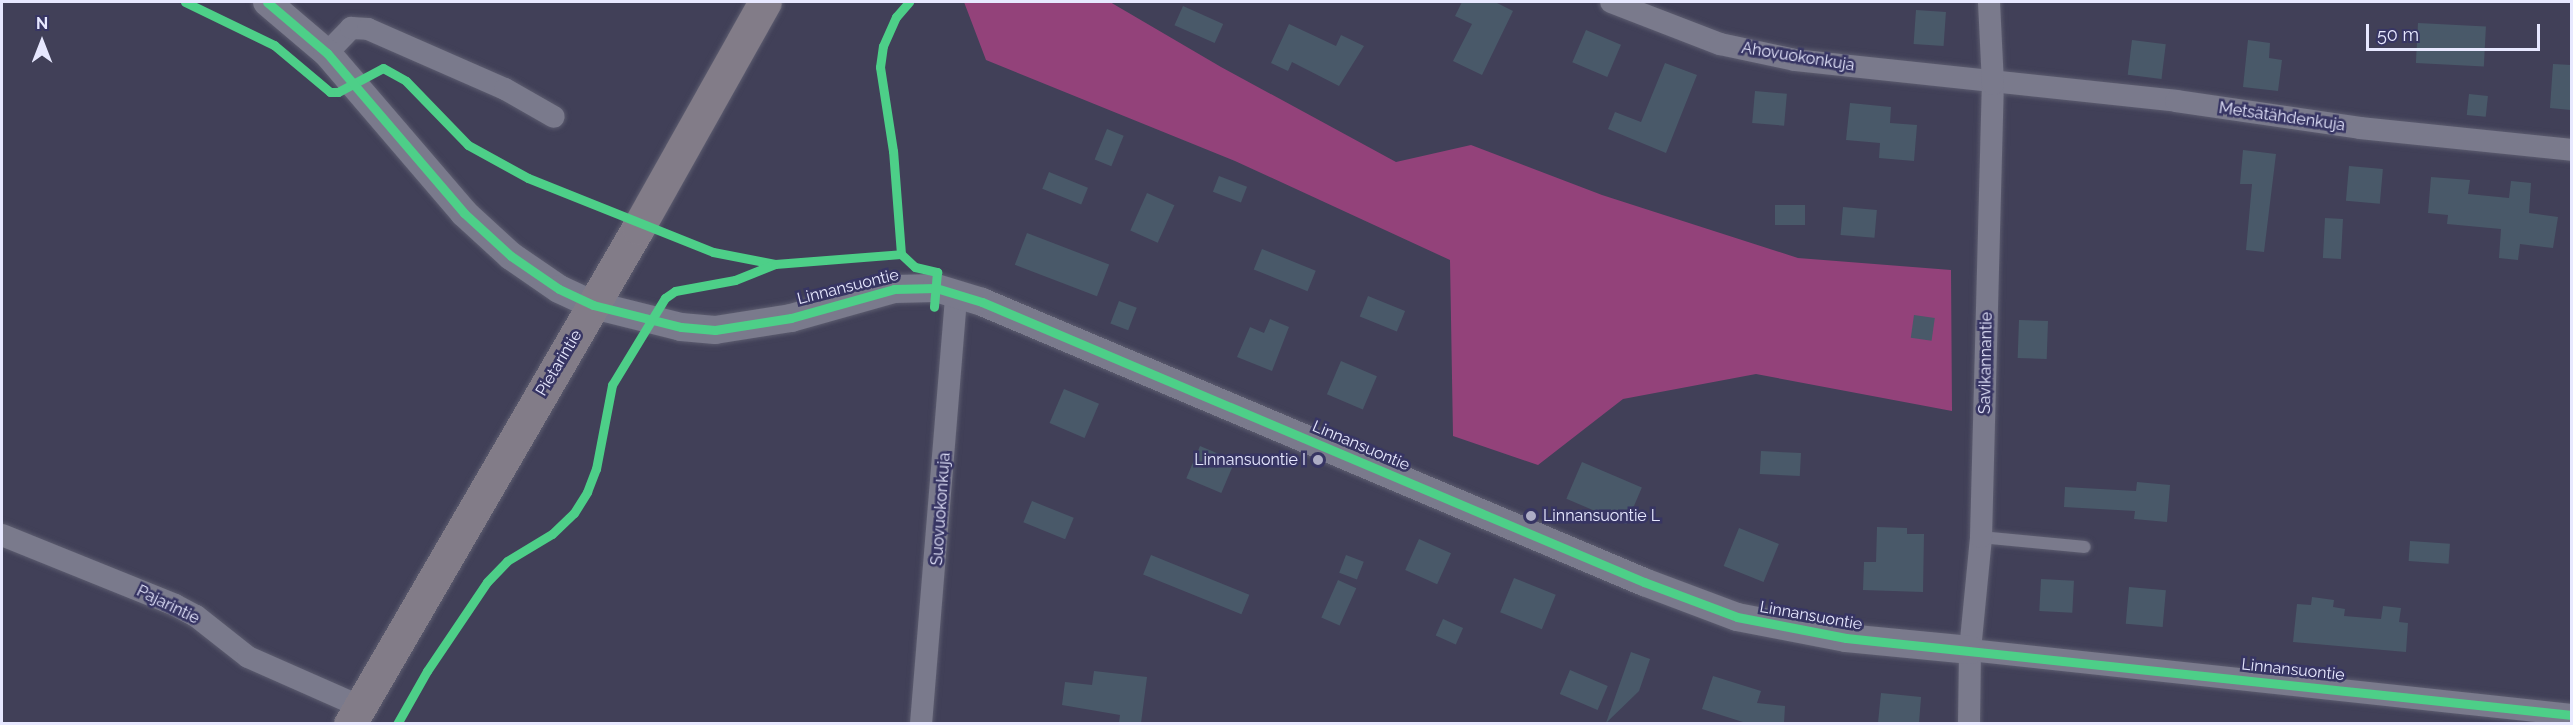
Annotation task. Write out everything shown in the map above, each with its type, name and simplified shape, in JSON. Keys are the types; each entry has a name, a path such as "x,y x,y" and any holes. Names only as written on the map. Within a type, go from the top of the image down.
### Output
{"main road":[{"name":"Pietarintie","path":"354,715 594,305 765,2"}],"street":[{"name":"Linnansuontie","path":"267,2 327,53 464,213 512,256 559,289 594,305 681,327 715,330 791,318 894,289 917,286 956,294 1644,582 1737,617 1846,639 1970,650 2571,715"},
{"name":"Ahovuokonkuja","path":"1611,2 1720,44 1784,58 1993,84"},
{"name":"Savikannantie","path":"1969,723 1970,650 1981,537 1993,84 1989,2"},
{"path":"327,53 351,28 368,29 506,89 554,117"},
{"name":"Metsätähdenkuja","path":"1993,84 2571,150"},
{"name":"Suovuokonkuja","path":"921,723 932,616 956,294"},
{"name":"Pajarintie","path":"2,535 175,605 196,616 248,657 354,715"}],"lane":[{"path":"1981,537 2085,547"}],"shaded area":[{"path":"964,2 1110,2 1221,67 1396,162 1471,145 1602,195 1798,258 1951,270 1952,411 1756,374 1623,399 1538,465 1453,436 1450,260 1235,161 986,60"}],"building":[{"path":"1462,2 1495,2 1513,11 1482,75 1453,61 1472,24 1455,16"},
{"path":"1183,6 1223,24 1215,43 1174,25"},
{"path":"1916,10 1946,12 1944,46 1914,44"},
{"path":"2418,23 2486,27 2484,67 2416,63"},
{"path":"1289,24 1336,46 1341,35 1364,46 1339,86 1292,62 1288,71 1271,63"},
{"path":"1586,30 1621,45 1607,77 1572,62"},
{"path":"2132,40 2166,44 2161,79 2128,75"},
{"path":"2248,40 2270,43 2269,58 2282,60 2278,91 2243,87"},
{"path":"1665,63 1697,75 1666,153 1608,129 1615,112 1641,122"},
{"path":"2553,64 2571,65 2571,110 2550,108"},
{"path":"1755,91 1787,94 1784,126 1752,123"},
{"path":"2469,94 2488,96 2486,117 2467,115"},
{"path":"1850,103 1891,107 1890,123 1917,125 1914,161 1879,158 1880,143 1846,140"},
{"path":"1107,129 1124,136 1111,166 1095,160"},
{"path":"2243,150 2276,154 2264,252 2246,250 2252,184 2240,184"},
{"path":"2349,166 2383,169 2380,204 2346,201"},
{"path":"1049,172 1088,188 1081,204 1042,189"},
{"path":"1219,176 1247,187 1241,203 1213,192"},
{"path":"2431,177 2470,180 2468,194 2509,198 2511,181 2531,183 2529,213 2558,217 2553,248 2520,244 2518,260 2499,258 2501,229 2447,224 2448,215 2428,213"},
{"path":"1147,193 1174,205 1158,243 1130,230"},
{"path":"1775,205 1805,205 1805,225 1775,225"},
{"path":"1843,207 1877,210 1874,238 1841,235"},
{"path":"2325,218 2343,219 2341,259 2323,258"},
{"path":"1027,233 1109,265 1097,296 1015,265"},
{"path":"1262,249 1316,271 1308,291 1254,269"},
{"path":"1368,296 1405,311 1397,331 1360,316"},
{"path":"1119,301 1137,308 1128,330 1110,323"},
{"path":"1914,315 1935,318 1932,341 1911,338"},
{"path":"1270,319 1289,327 1272,371 1237,357 1250,327 1264,333"},
{"path":"2019,320 2048,321 2047,359 2018,358"},
{"path":"1341,361 1377,376 1363,409 1327,394"},
{"path":"1064,389 1099,404 1085,438 1050,423"},
{"path":"1200,446 1235,461 1221,493 1186,478"},
{"path":"1761,451 1801,453 1800,476 1760,474"},
{"path":"1582,462 1642,487 1626,524 1566,499"},
{"path":"2137,482 2170,485 2167,522 2134,519 2135,511 2064,507 2065,487 2136,491"},
{"path":"1032,501 1074,518 1065,539 1023,522"},
{"path":"1877,527 1907,528 1907,534 1924,534 1923,592 1863,590 1864,562 1876,562"},
{"path":"1739,528 1779,544 1764,582 1724,566"},
{"path":"1419,539 1451,553 1437,584 1405,570"},
{"path":"2410,541 2450,544 2449,564 2409,561"},
{"path":"1151,555 1249,595 1241,614 1143,574"},
{"path":"1346,555 1364,562 1357,580 1339,573"},
{"path":"1514,578 1556,595 1542,629 1500,612"},
{"path":"2041,579 2074,581 2072,613 2039,611"},
{"path":"1338,580 1356,588 1340,626 1321,617"},
{"path":"2129,587 2166,590 2163,627 2126,624"},
{"path":"2312,597 2334,600 2333,607 2345,609 2344,616 2381,619 2383,606 2401,608 2399,622 2408,623 2406,652 2293,642 2297,604 2311,605"},
{"path":"1443,619 1463,628 1456,644 1436,635"},
{"path":"1631,652 1650,659 1639,691 1606,723"},
{"path":"1570,670 1608,686 1598,710 1560,694"},
{"path":"1094,671 1147,677 1141,723 1119,723 1120,715 1062,705 1065,682 1092,685"},
{"path":"1713,676 1761,691 1757,703 1785,706 1784,723 1746,723 1702,709"},
{"path":"1881,693 1921,697 1919,723 1878,723"}],"cycle path":[{"path":"185,2 274,45 330,92 338,92 383,68 406,81 468,145 528,178 713,252 775,264"},
{"path":"267,2 327,53 464,213 511,256 559,289 593,305 681,327 715,330 791,318 894,289 936,288 982,302 1644,582 1737,617 1846,638 2572,715"},
{"path":"901,254 893,151 880,67 883,46 896,17 909,2"},
{"path":"397,724 427,671 487,582 507,561 552,534 574,513 587,492 596,469 612,385 665,298 675,291 735,280 775,264 901,254 915,267 937,272 934,307"}],"place":[{"name":"Linnansuontie I","path":"1318,460"},
{"name":"Linnansuontie L","path":"1531,516"}]}
